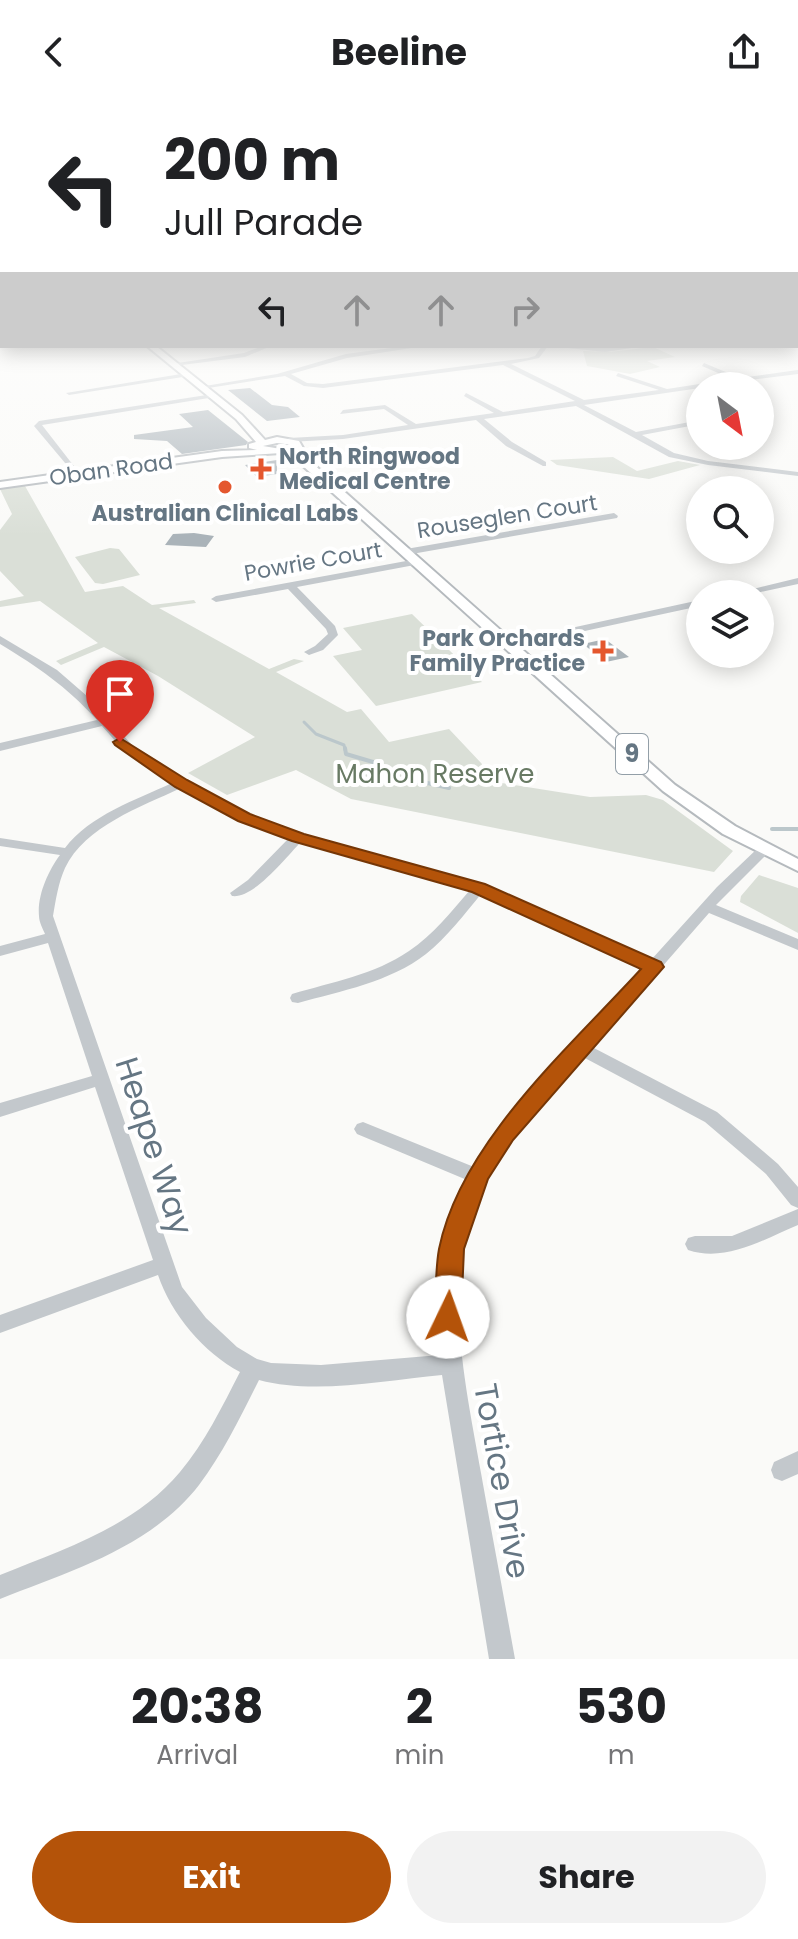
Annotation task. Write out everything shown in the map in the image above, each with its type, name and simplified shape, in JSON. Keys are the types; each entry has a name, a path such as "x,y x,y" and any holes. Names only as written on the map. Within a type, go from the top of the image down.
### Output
{"main road":[{"name":"9","path":"208,392 239,417 269,434 289,440 299,448 307,464"},
{"name":"9","path":"239,417 266,448 307,464 669,788 707,816 798,866"},
{"path":"266,448 289,440"},
{"name":"Oban Road","path":"0,485 266,448"},
{"path":"266,448 299,448"}],"street":[{"path":"69,393 78,392"},
{"path":"557,392 633,435 682,458 798,474"},
{"path":"299,448 343,437 657,392"},
{"path":"466,395 501,414"},
{"path":"76,474 38,426 39,423 213,396"},
{"path":"343,412 385,407 414,426"},
{"path":"477,417 509,444 543,464"},
{"path":"633,435 686,424"},
{"path":"289,440 343,437"},
{"path":"739,467 741,460"},
{"name":"Rouseglen Court","path":"406,552 614,516"},
{"name":"Powrie Court","path":"216,599 417,562"},
{"path":"774,586 798,581"},
{"path":"290,585 331,628 333,635 319,648 309,652"},
{"path":"511,644 686,606"},
{"path":"0,639 53,672 83,698 129,749 181,783 244,818 298,837 479,888 654,967"},
{"path":"0,747 103,722"},
{"name":"Heape Way","path":"181,783 96,825 65,852 47,895 46,916 173,1291 201,1330 254,1368 307,1376 451,1364"},
{"path":"237,893 253,883 298,837"},
{"path":"0,842 65,852"},
{"name":"Tortice Drive","path":"502,1659 451,1364 448,1317 452,1249 477,1176 505,1134 708,907 764,850"},
{"path":"298,998 377,973 413,956 436,936 479,888"},
{"path":"708,907 798,945"},
{"path":"0,951 53,937"},
{"path":"581,1049 711,1117 772,1169 798,1200"},
{"path":"0,1110 101,1079"},
{"path":"363,1129 477,1176"},
{"path":"695,1244 733,1244 798,1217"},
{"path":"0,1324 163,1265"},
{"path":"0,1587 121,1536 176,1495 212,1448 254,1368"}],"green space":[{"path":"613,457 637,471 678,461 700,465 649,479 557,465 550,460"},
{"name":"Mahon Reserve","path":"25,486 85,592 123,586 152,605 194,600 196,603 159,608 269,669 294,659 304,661 276,672 347,712 361,709 389,742 449,729 482,764 476,779 590,797 646,795 663,800 733,851 714,872 351,799 296,770 227,795 188,773 255,737 158,676 104,647 61,665 56,661 98,643 40,601 0,607 0,601 24,596 0,571 0,530 12,514 0,489"},
{"path":"110,548 119,549 140,575 95,583 75,557"},
{"path":"412,614 482,682 376,706 333,656 362,650 343,628"},
{"path":"759,875 798,888 798,933 740,902 741,896"}],"building":[{"path":"230,392 255,392 272,405 288,407 300,417 267,421"},
{"path":"208,410 248,442 246,445 182,454 167,441 134,439 134,435 193,427 179,414"},
{"name":"North Ringwood Medical Centre","path":"277,460 277,474 257,477 245,465"},
{"path":"173,534 214,536 206,547 165,545"},
{"name":"Park Orchards Family Practice","path":"605,639 629,657 606,662 583,644"}],"waterway":[{"path":"304,722 316,734 344,745 345,750"},
{"path":"345,748 346,754 373,762 392,782 423,782 449,788"},
{"path":"772,829 798,829"}],"place":[{"name":"North Ringwood Medical Centre","path":"261,469"},
{"name":"Australian Clinical Labs","path":"225,487"},
{"name":"Park Orchards Family Practice","path":"603,651"}],"route":[{"path":"120,742 181,783 244,818 298,837 479,888 654,967 505,1134 477,1176 460,1217 452,1249 448,1317"}]}
